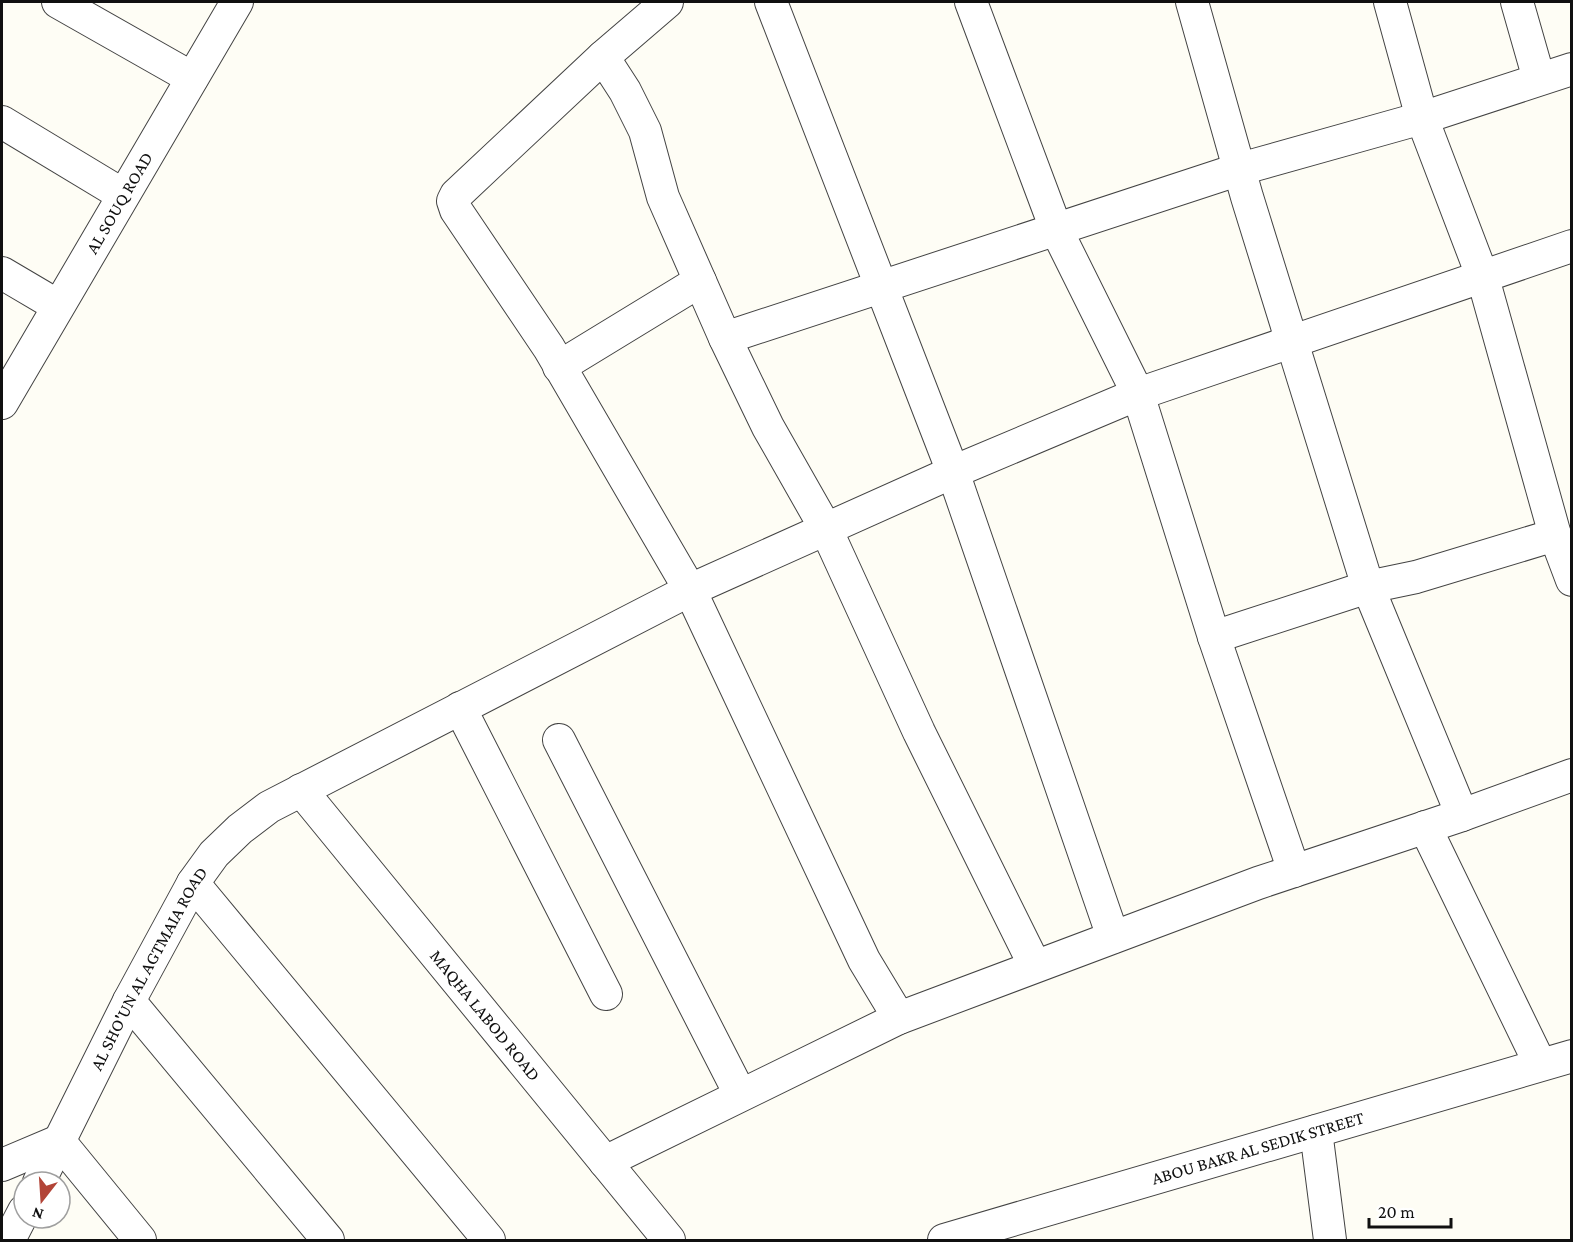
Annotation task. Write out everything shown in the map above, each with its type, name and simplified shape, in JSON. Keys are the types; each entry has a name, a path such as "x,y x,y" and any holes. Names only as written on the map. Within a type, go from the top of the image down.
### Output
{"street":[{"path":"58,2 192,78"},
{"name":"AL SOUQ ROAD","path":"2,403 237,2"},
{"path":"667,2 603,57 456,195 453,201 456,210 559,367 690,590 864,960 899,1018"},
{"path":"771,2 800,72 879,286 953,472 1113,937"},
{"path":"971,2 1056,229 1138,394 1214,637 1294,871"},
{"path":"1192,2 1240,169 1368,586 1462,815"},
{"path":"1390,2 1422,118 1483,278 1555,535 1572,580"},
{"path":"1517,2 1539,79"},
{"path":"603,57 625,91 645,131 663,196 725,338 768,427 826,528 919,732 1035,966"},
{"path":"725,338 1240,169 1422,118 1572,69"},
{"path":"2,122 123,195"},
{"name":"AL SHO'UN AL AGTMAIA ROAD","path":"45,1170 129,1001 193,883 214,854 240,829 269,807 690,590 953,472 1138,394 1572,246"},
{"path":"2,273 58,306"},
{"path":"559,367 700,281"},
{"path":"1214,637 1368,586 1416,577 1555,535"},
{"path":"460,708 606,994"},
{"path":"559,740 740,1094"},
{"path":"605,1162 899,1018 1294,871 1462,815 1572,775"},
{"name":"MAQHA LABOD ROAD","path":"301,790 605,1162 655,1234"},
{"path":"1425,827 1540,1064"},
{"path":"193,883 489,1240"},
{"path":"129,1001 328,1240"},
{"name":"ABOU BAKR AL SEDIK STREET","path":"944,1240 1572,1056"},
{"path":"1316,1131 1330,1240"},
{"path":"2,1165 59,1141 140,1240"}]}
